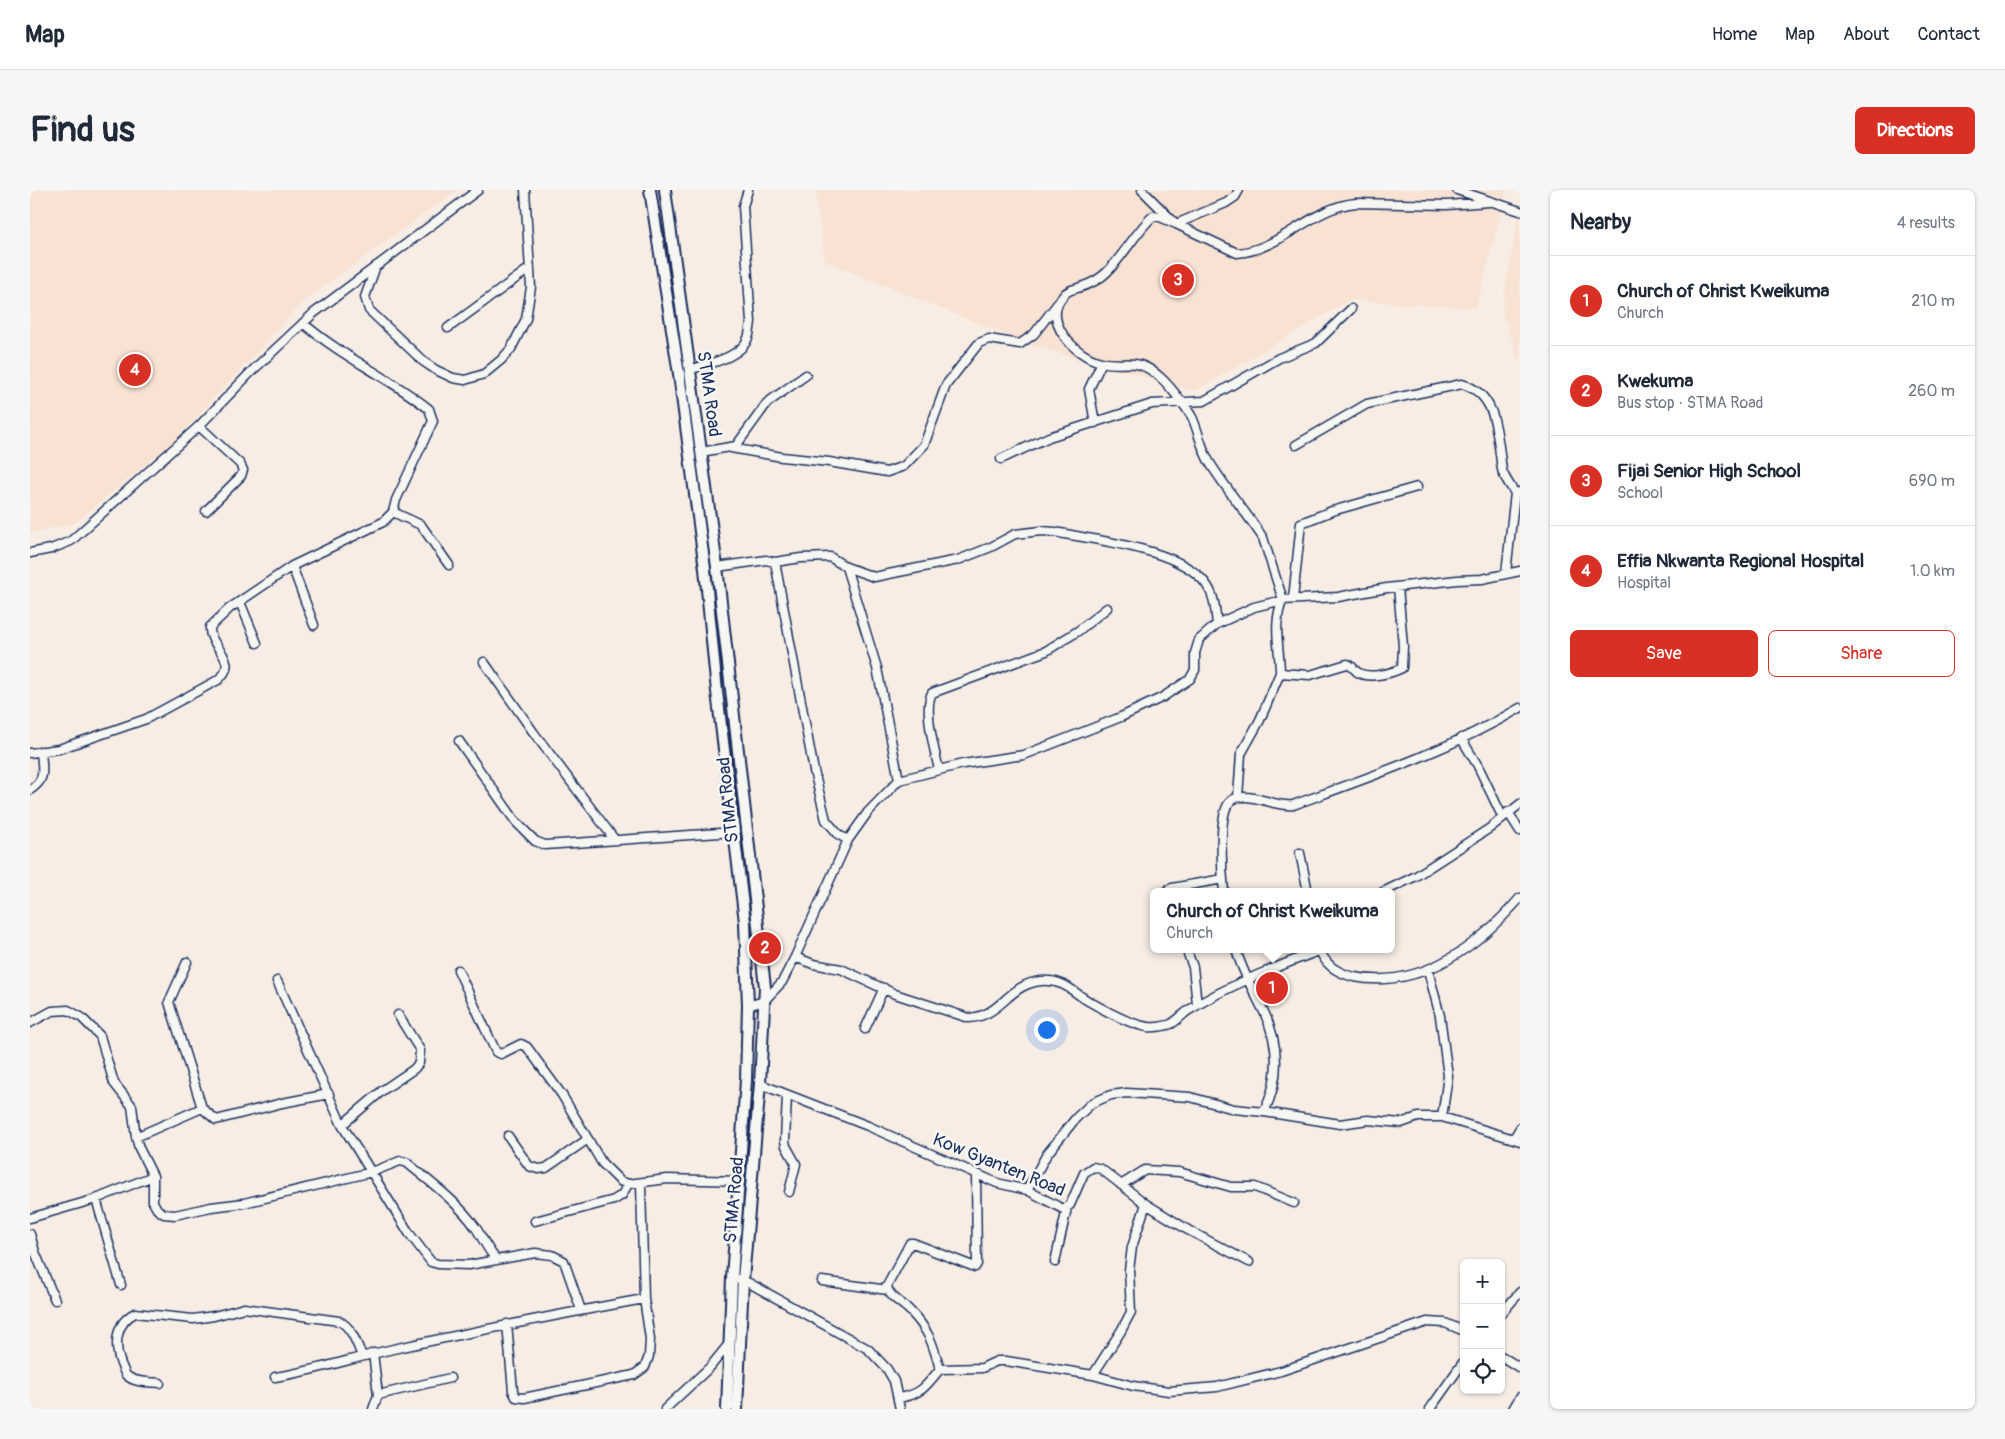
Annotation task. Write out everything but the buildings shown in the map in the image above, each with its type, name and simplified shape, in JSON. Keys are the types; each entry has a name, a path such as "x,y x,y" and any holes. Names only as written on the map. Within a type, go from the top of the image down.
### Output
{"main road":[{"name":"STMA Road","path":"650,190 679,374 705,569 745,922 748,1006 746,1080 728,1345 727,1409"},
{"name":"STMA Road","path":"665,190 717,567 765,987 760,1084 743,1280 737,1409"}],"street":[{"path":"30,553 51,549 71,541 199,426 251,372 303,323 478,190"},
{"path":"376,266 365,297 368,310 436,370 453,378 465,380 484,374 501,360 510,349 526,319 531,287 525,190"},
{"path":"689,370 732,354 743,347 748,338 750,322 743,206 748,190"},
{"path":"1142,190 1176,224"},
{"path":"1176,224 1226,203 1235,198 1239,190"},
{"path":"1457,190 1520,211"},
{"path":"731,448 782,458 830,462 887,472 904,466 924,445 946,385 979,343 989,339 1020,344 1034,334 1065,293 1105,274 1153,216 1176,224 1237,253 1267,246 1341,204 1448,205 1489,202"},
{"path":"448,328 530,268"},
{"path":"1065,293 1058,303 1056,314 1063,334 1070,345 1082,354 1102,362 1136,363 1162,378 1192,418 1209,462 1263,538 1283,600 1277,619 1280,673 1260,720 1241,754 1238,797"},
{"path":"1001,459 1049,437 1152,404 1204,401 1279,358 1316,343 1352,309"},
{"path":"30,753 59,749 146,719 218,680 226,670 226,659 210,632 210,627 230,608 292,566 383,522 393,512 396,500 432,420 432,413 405,391 345,355 303,323"},
{"path":"1095,423 1089,389 1102,362"},
{"path":"701,452 736,446 767,403 806,375"},
{"path":"1296,445 1367,404 1462,384 1471,386 1479,392 1491,407 1497,430 1503,472 1518,492 1506,574"},
{"path":"199,426 240,464 243,470 241,476 206,511"},
{"path":"1293,599 1301,523 1332,511 1417,487"},
{"path":"393,512 421,526 449,564"},
{"path":"717,567 766,560 775,562 801,558 830,557 846,567 870,576 879,576 958,560 991,547 1015,534 1041,531 1055,532 1163,555 1188,567 1205,582 1212,594 1217,624"},
{"path":"775,562 814,771 826,820 832,829 848,840"},
{"path":"292,566 314,625"},
{"path":"846,567 877,668 900,780"},
{"path":"748,1006 764,1001 782,982 848,840 868,812 900,780 963,764 1024,755 1121,717 1163,696 1190,679 1195,670 1195,653 1199,640 1217,624 1254,607 1283,600 1338,597 1398,587 1482,579 1520,571"},
{"path":"1280,673 1310,675 1347,664 1352,665 1358,673 1366,675 1402,668 1403,646 1398,587"},
{"path":"240,602 257,643"},
{"path":"940,770 931,726 929,702 932,693 1046,651 1078,631 1107,608"},
{"path":"484,662 534,734 615,840"},
{"path":"1224,888 1222,836 1225,810 1229,801 1245,796 1283,806 1292,805 1391,769 1500,720 1520,708"},
{"path":"1461,738 1505,814 1520,831"},
{"path":"459,741 516,822 535,841 545,845 734,832"},
{"path":"30,790 40,784 42,777 41,751"},
{"path":"1391,888 1416,876 1490,828 1505,814 1520,804"},
{"path":"1300,853 1307,888"},
{"path":"1172,888 1223,880"},
{"path":"1321,953 1322,958 1342,974 1367,979 1397,977 1428,970 1449,960 1480,938 1520,898"},
{"path":"1188,953 1193,967 1197,1005"},
{"path":"1238,953 1248,980 1265,1014 1277,1058 1274,1088 1264,1112"},
{"path":"795,957 813,964 841,969 895,994 969,1018 995,1009 1013,991 1020,987 1043,981 1063,983 1091,1003 1148,1027 1170,1024 1197,1005 1248,980 1314,953"},
{"path":"186,962 169,1002 202,1108 216,1120 282,1103 328,1094"},
{"path":"458,970 496,1052 502,1054 521,1044 527,1047 562,1095 606,1168 620,1181 628,1184 641,1184 667,1179 740,1181"},
{"path":"1428,970 1440,1016 1448,1076 1442,1117"},
{"path":"277,981 342,1125 409,1233 431,1262 469,1265 535,1253 559,1257 564,1260 581,1310"},
{"path":"865,1029 884,988"},
{"path":"30,1023 52,1011 68,1010 81,1017 98,1033 114,1083 132,1106 139,1148 153,1176 153,1202 157,1209 164,1214 175,1215 211,1207 244,1203 372,1172 400,1161 406,1162 460,1209 476,1228 497,1260"},
{"path":"342,1125 383,1090 414,1069 419,1063 420,1050 398,1015"},
{"name":"Kow Gyanten Road","path":"760,1084 868,1126 997,1183 1027,1190 1063,1209 1070,1206 1084,1173 1093,1168 1101,1169 1146,1204 1188,1230 1249,1262"},
{"path":"1027,1190 1047,1154 1076,1118 1092,1103 1111,1096 1127,1093 1190,1097 1234,1109 1340,1124 1368,1120 1400,1123 1418,1116 1442,1117 1517,1139 1520,1128"},
{"path":"787,1095 785,1142 796,1164 789,1192"},
{"path":"136,1137 202,1108"},
{"path":"508,1136 529,1166 538,1169 546,1168 588,1139"},
{"path":"1121,1185 1145,1170 1179,1172 1231,1187 1255,1187 1294,1203"},
{"path":"888,1290 887,1286 910,1243 913,1242 970,1267 975,1267 977,1264 976,1174"},
{"path":"30,1218 96,1199 153,1176"},
{"path":"535,1222 614,1200 622,1195 628,1184"},
{"path":"507,1324 513,1391 516,1397 524,1398 634,1374 645,1367 649,1356 650,1339 644,1299 641,1184"},
{"path":"96,1199 122,1285"},
{"path":"1093,1375 1131,1312 1129,1270 1132,1247 1146,1204"},
{"path":"1055,1262 1067,1208"},
{"path":"30,1234 35,1252 55,1300"},
{"path":"732,1278 743,1280 868,1349 887,1369 894,1381 900,1409"},
{"path":"822,1281 888,1290 910,1311 931,1337 940,1369"},
{"path":"1505,1309 1520,1292"},
{"path":"274,1377 309,1372 362,1356 507,1324 644,1299"},
{"path":"160,1383 133,1379 124,1372 119,1359 116,1339 119,1329 127,1317 135,1313 193,1319 244,1308 339,1320 344,1323 350,1332 362,1356"},
{"path":"940,1369 982,1368 997,1361 1006,1360 1093,1375 1133,1386 1169,1391 1217,1387 1281,1371 1427,1322 1445,1323 1460,1329"},
{"path":"665,1409 710,1366 728,1345"},
{"path":"373,1354 378,1394 374,1409"},
{"path":"1505,1359 1520,1368"},
{"path":"1430,1409 1460,1367"},
{"path":"899,1398 913,1396 926,1387 940,1369"},
{"path":"378,1394 450,1378"},
{"path":"1513,1409 1520,1397"}],"shaded area":[{"path":"30,190 457,190 306,299 174,441 75,523 30,533"},
{"path":"815,190 1507,190 1476,308 1350,300 1195,391 1028,344 825,261"},
{"path":"1520,206 1520,364 1502,310"}],"place":[{"name":"Fijai Senior High School","path":"1178,280"},
{"name":"Effia Nkwanta Regional Hospital","path":"135,370"},
{"name":"Kwekuma","path":"765,948"},
{"name":"Church of Christ Kweikuma","path":"1272,988"}]}
